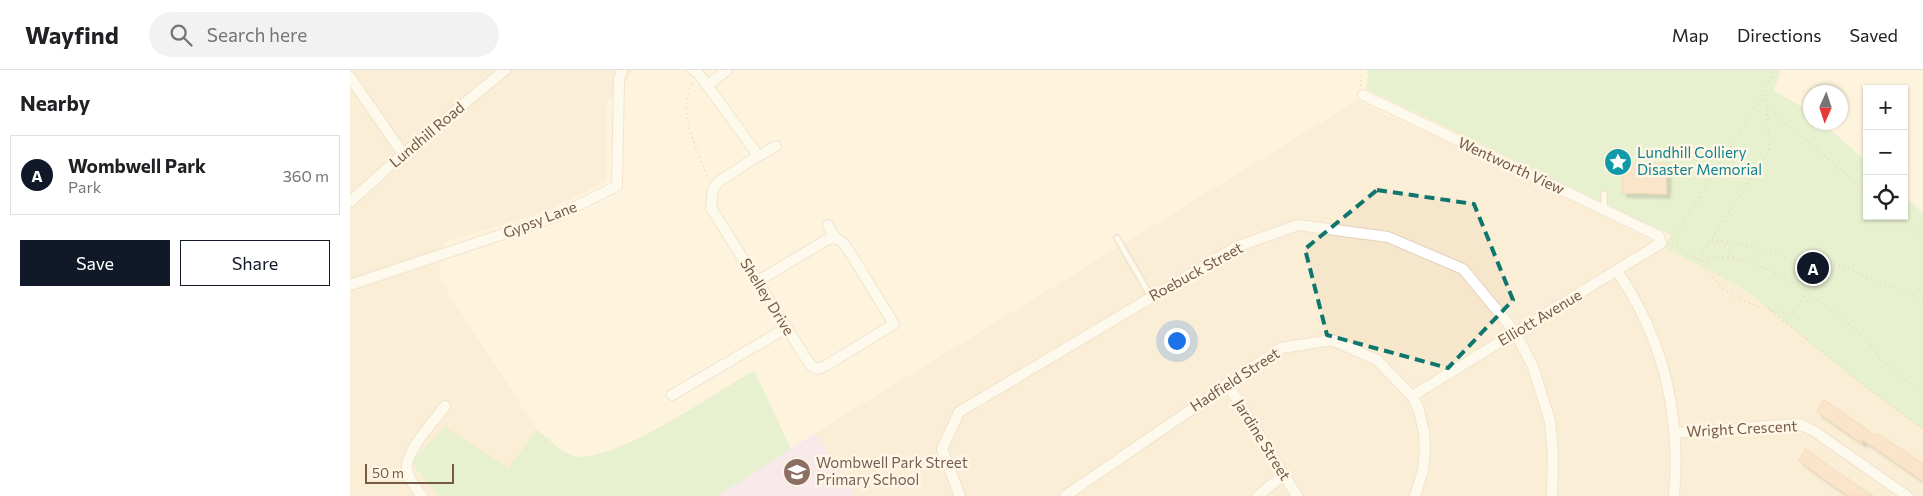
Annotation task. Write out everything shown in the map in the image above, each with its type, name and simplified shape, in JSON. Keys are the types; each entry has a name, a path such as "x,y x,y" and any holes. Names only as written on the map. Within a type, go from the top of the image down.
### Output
{"street":[{"name":"Lundhill Road","path":"350,202 403,154 505,70"},
{"name":"Gypsy Lane","path":"350,285 557,216 617,186 619,79 622,70"},
{"path":"707,86 727,70"},
{"path":"696,72 755,151 756,158"},
{"path":"350,77 403,154"},
{"name":"Wentworth View","path":"1363,95 1659,236"},
{"name":"Shelley Drive","path":"776,146 718,182 713,189 711,208 811,366 818,369 894,324 849,250 841,241 835,238"},
{"path":"758,281 828,239 835,238 828,225"},
{"name":"Roebuck Street","path":"960,496 942,449 959,412 1236,247 1298,225 1388,237 1463,269 1515,332 1533,367 1550,421 1553,453 1552,496"},
{"name":"Elliott Avenue","path":"1412,396 1661,243 1659,236"},
{"path":"1617,271 1648,322 1665,376 1675,433 1674,496"},
{"path":"672,395 786,328"},
{"name":"Hadfield Street","path":"1065,496 1281,348 1332,340 1377,360 1412,396"},
{"name":"Jardine Street","path":"1227,384 1297,496"},
{"path":"1412,396 1421,417 1425,452 1424,470 1415,496"},
{"path":"422,496 409,475 408,458 445,406"},
{"name":"Wright Crescent","path":"1675,433 1799,424 1814,431 1908,496"},
{"path":"1258,496 1283,475"}],"lane":[{"path":"1604,194 1604,210"},
{"path":"1118,238 1151,298"}],"path":[{"path":"1360,70 1359,80 1363,95"},
{"path":"1670,244 1766,90 1773,70"},
{"path":"696,72 687,93 686,116 708,179"},
{"path":"1698,259 1770,150 1766,90"},
{"path":"1767,107 1863,189"},
{"path":"1902,220 1923,238"},
{"path":"1659,236 1701,261 1708,274 1729,291 1750,304 1771,311 1792,314 1806,294"},
{"path":"1712,240 1746,245 1794,260 1845,266 1859,274 1923,299"},
{"path":"1720,241 1728,248 1734,259"},
{"path":"1701,261 1712,257 1734,259 1770,270 1806,294 1868,342 1887,366 1923,392"},
{"path":"1771,311 1880,398 1923,429"}],"highlighted area":[{"path":"1377,190 1474,204 1513,300 1448,368 1327,335 1305,249"}],"shaded area":[{"path":"350,70 633,70 622,88 606,103 606,181 545,212 444,242 439,278 537,430 509,468 412,462 439,496 350,496"},
{"path":"1356,101 1488,160 1645,237 1744,289 1863,386 1923,429 1923,496 855,496 815,433"},
{"name":"Wombwell Park Street Primary School","path":"815,433 855,496 717,496"}],"green space":[{"path":"1368,70 1781,70 1774,90 1803,108 1803,130 1831,130 1863,158 1863,220 1908,220 1908,200 1923,213 1923,429 1863,386 1744,289 1664,247 1671,235 1366,89"},
{"path":"754,370 791,449 717,496 439,496 411,462 445,427 508,468 537,430 571,455 587,456 609,451 663,425"}],"building":[{"path":"1623,163 1667,164 1666,194 1622,193"},
{"path":"1824,400 1876,436 1878,434 1923,464 1923,481 1863,440 1862,443 1817,412"},
{"path":"1806,449 1873,496 1849,496 1824,479 1798,460"}],"place":[{"name":"Lundhill Colliery Disaster Memorial","path":"1618,162"},
{"name":"Wombwell Park","path":"1813,268"},
{"name":"Wombwell Park Street Primary School","path":"797,472"}]}
